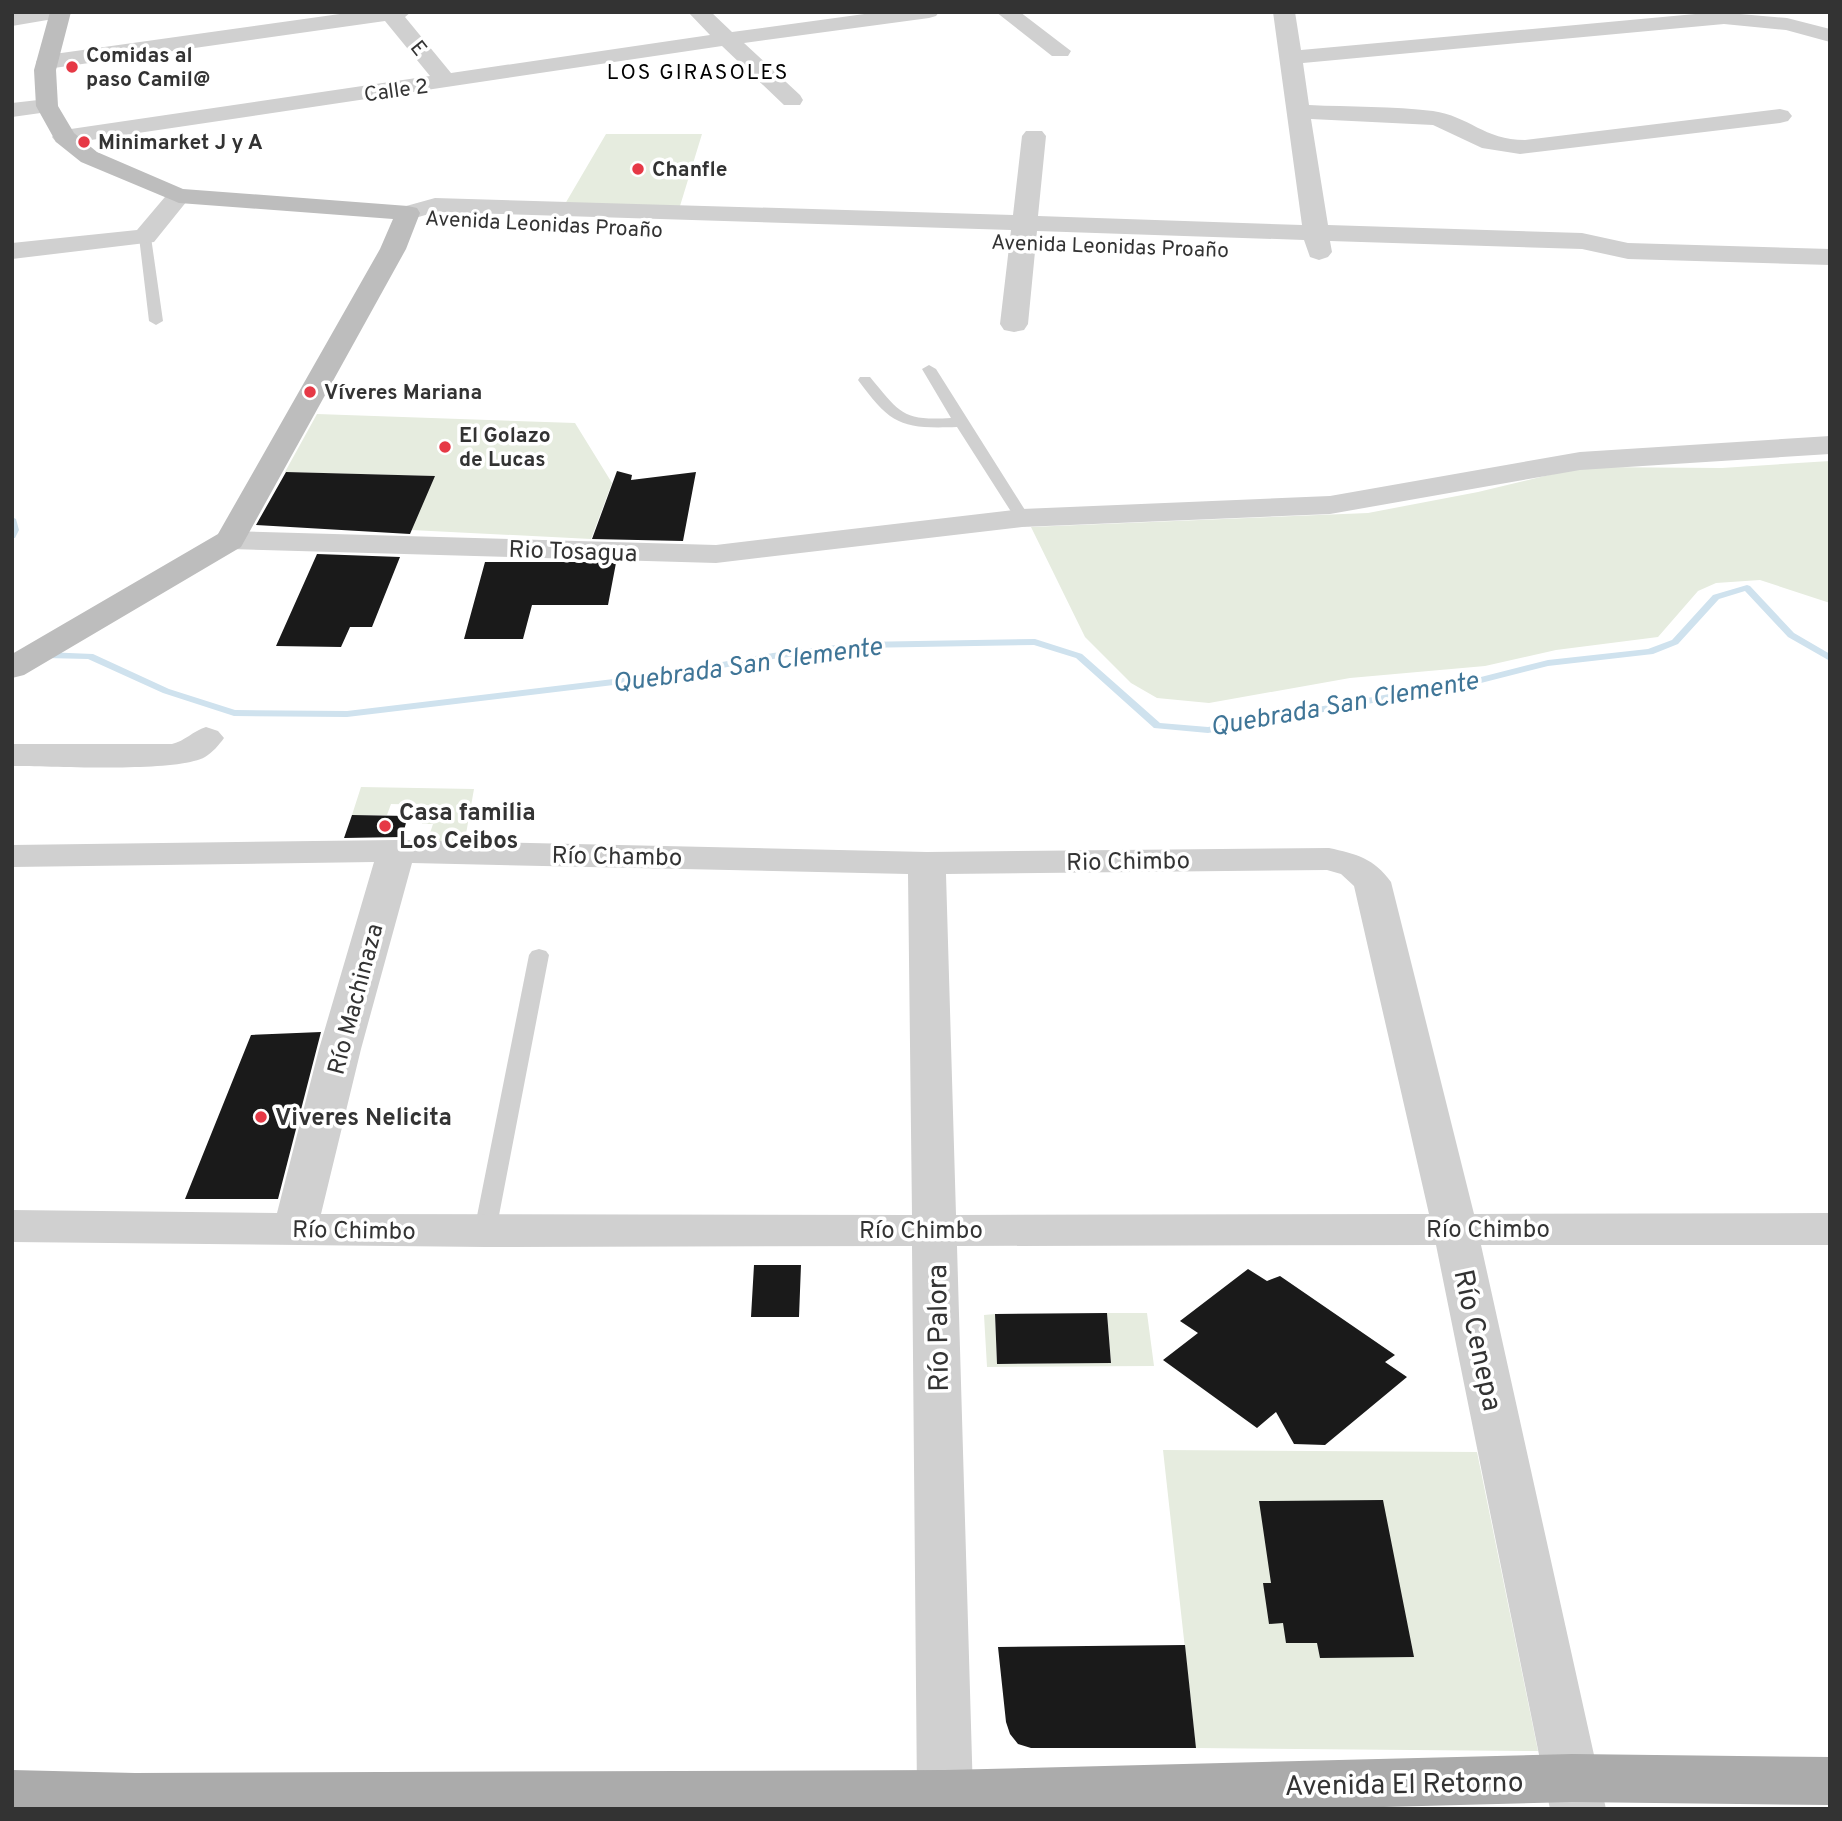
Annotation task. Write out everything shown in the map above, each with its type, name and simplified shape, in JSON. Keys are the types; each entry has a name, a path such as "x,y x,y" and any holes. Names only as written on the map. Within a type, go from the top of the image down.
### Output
{"main road":[{"path":"12,668 230,540 393,249 408,213 179,196 89,157 64,137 47,106 47,62 60,12"},
{"name":"Avenida El Retorno","path":"12,1794 163,1797 1575,1794 1830,1781"}],"street":[{"path":"12,20 60,12"},
{"path":"698,12 792,100"},
{"name":"Calle 2","path":"64,137 884,15 929,12"},
{"path":"1006,12 1060,51"},
{"path":"1284,12 1301,112 1318,242"},
{"path":"47,62 396,13"},
{"name":"E","path":"396,13 446,82"},
{"path":"1290,58 1732,15 1787,24 1830,36"},
{"path":"12,110 47,106"},
{"path":"1301,112 1434,118 1449,121 1486,142 1525,147 1780,116"},
{"path":"1014,324 1034,136"},
{"path":"12,251 145,237 179,196"},
{"name":"Avenida Leonidas Proaño","path":"408,213 425,222 1318,242 1586,259 1628,251 1830,257"},
{"name":"Rio Tosagua","path":"230,540 716,554 913,528 1022,518 1330,505 1571,462 1830,446"},
{"path":"12,755 173,755 191,750 206,738"},
{"name":"Río Chambo","path":"12,856 396,850 927,863"},
{"name":"Río Machinaza","path":"295,1229 340,1049 396,850"},
{"name":"Rio Chimbo","path":"927,863 1329,859"},
{"name":"Río Cenepa","path":"1329,859 1354,866 1372,882 1455,1229 1575,1794"},
{"name":"Río Palora","path":"927,863 945,1794"},
{"name":"Río Chimbo","path":"12,1226 485,1231 1830,1229"}],"lane":[{"path":"145,237 156,321"},
{"path":"929,369 1022,518"},
{"path":"865,380 897,418 905,423 961,422"},
{"path":"485,1231 539,955"}],"shaded area":[{"name":"Chanfle","path":"606,134 702,134 680,206 565,204"},
{"name":"El Golazo de Lucas","path":"317,414 575,423 612,483 591,539 411,530 434,476 285,472"},
{"path":"1830,461 1830,603 1760,580 1716,583 1698,591 1658,637 1556,650 1485,666 1350,678 1209,703 1157,698 1131,683 1085,637 1031,527 1368,513 1478,492 1582,467 1722,468"},
{"path":"361,787 474,789 464,845 426,845 433,824 422,824 428,805 391,804 387,815 352,815"},
{"path":"1107,1313 1147,1313 1154,1366 987,1367 984,1315 995,1314 997,1364 1111,1363"},
{"path":"1163,1450 1477,1452 1538,1751 1196,1748"}],"building":[{"path":"617,471 632,475 631,480 696,472 683,541 592,539"},
{"path":"286,472 435,476 410,534 256,525"},
{"path":"317,554 400,557 372,627 350,627 341,647 276,646"},
{"path":"485,562 616,563 608,605 532,605 523,639 464,639"},
{"path":"352,815 408,816 402,837 344,838"},
{"name":"Viveres Nelicita","path":"321,1032 278,1199 185,1199 251,1035"},
{"path":"754,1265 801,1265 799,1317 751,1317"},
{"path":"1248,1269 1267,1281 1280,1276 1395,1355 1385,1362 1407,1377 1325,1445 1294,1444 1276,1412 1257,1428 1163,1360 1198,1333 1180,1321"},
{"path":"1107,1313 1111,1363 997,1364 995,1314"},
{"path":"1383,1500 1414,1657 1320,1658 1317,1643 1286,1643 1283,1623 1269,1624 1263,1583 1271,1583 1259,1501"},
{"path":"1185,1645 1196,1748 1031,1748 1018,1744 1010,1734 1006,1722 998,1647"}],"waterway":[{"name":"Quebrada San Clemente","path":"12,519 15,530 12,536"},
{"name":"Quebrada San Clemente","path":"45,655 90,656 166,691 234,713 347,714 655,677 773,656 860,645 1035,642 1079,656 1157,726 1208,730 1477,681 1548,663 1650,652 1675,642 1716,597 1747,588 1791,635 1830,658"}],"place":[{"name":"Comidas al paso Camil@","path":"72,67"},
{"name":"Minimarket J y A","path":"84,142"},
{"name":"Chanfle","path":"638,169"},
{"name":"Víveres Mariana","path":"310,392"},
{"name":"El Golazo de Lucas","path":"445,447"},
{"name":"Casa familia Los Ceibos","path":"385,826"},
{"name":"Viveres Nelicita","path":"261,1117"}],"district":[{"name":"LOS GIRASOLES","path":"698,72"}]}
